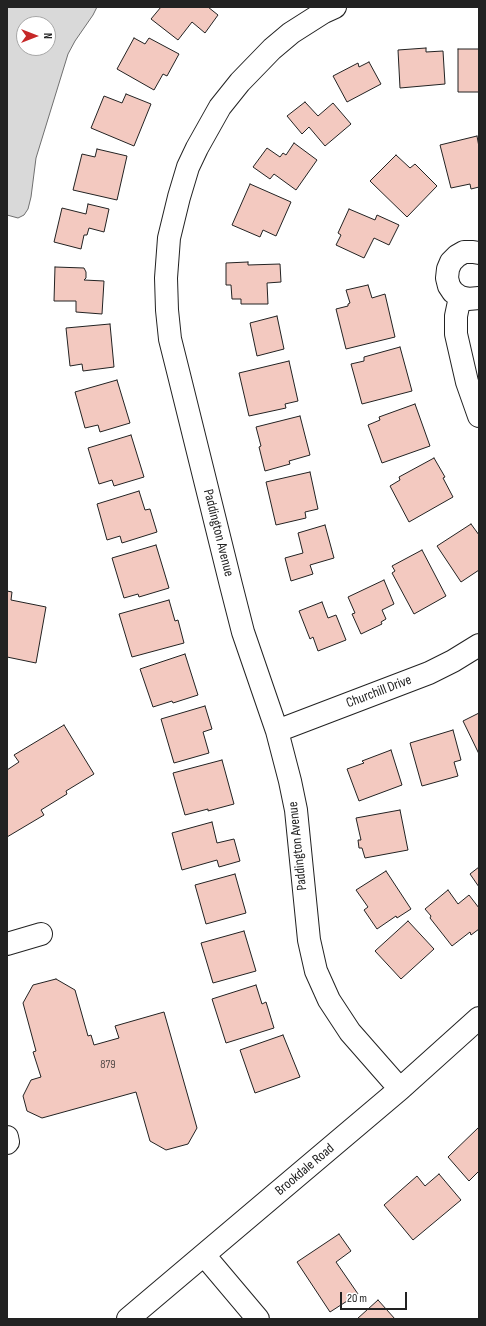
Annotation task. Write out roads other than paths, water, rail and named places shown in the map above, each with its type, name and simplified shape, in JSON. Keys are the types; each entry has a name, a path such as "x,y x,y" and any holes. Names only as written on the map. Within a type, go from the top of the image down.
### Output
{"street":[{"name":"Paddington Avenue","path":"335,7 324,12 291,33 272,49 240,82 220,107 197,148 188,168 179,196 169,238 166,278 167,310 172,346 240,619 276,731 290,781 296,810 307,927 316,971 329,1000 350,1032 400,1089"},
{"path":"479,253 472,252 461,254 451,262 447,278 449,286 454,292 470,298 456,316 456,334 467,382 479,416"},
{"name":"Churchill Drive","path":"276,731 429,673 454,661 479,645"},
{"path":"7,944 41,934"},
{"name":"Brookdale Road","path":"128,1319 400,1089 479,1018"},
{"path":"7,1137 7,1143"},
{"path":"204,1255 258,1319"}]}
